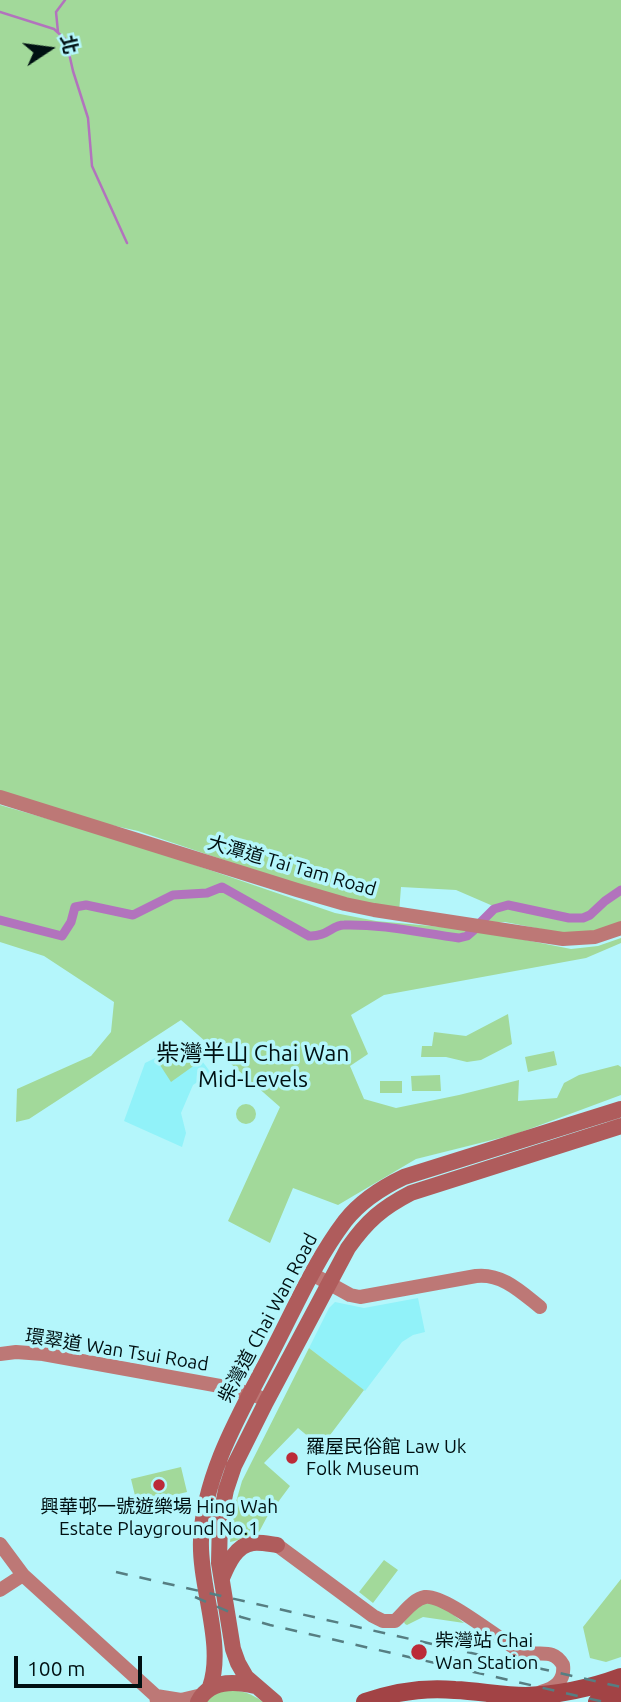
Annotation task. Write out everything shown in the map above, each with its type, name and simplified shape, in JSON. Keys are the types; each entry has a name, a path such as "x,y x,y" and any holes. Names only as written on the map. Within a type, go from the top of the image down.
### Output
{"highway":[{"path":"365,1702 428,1689 526,1696 574,1690 621,1677"},
{"path":"597,1702 621,1695"},
{"path":"421,1702 467,1702"}],"main road":[{"name":"柴灣道 Chai Wan Road","path":"203,1695 215,1666 201,1541 203,1518 214,1472 312,1274 346,1220 361,1205 393,1182 621,1109"},
{"name":"柴灣道 Chai Wan Road","path":"275,1702 246,1677 233,1649 219,1563 220,1519 234,1466 348,1248 375,1214 411,1193 621,1126"},
{"path":"222,1578 232,1558 245,1545 277,1545"},
{"path":"203,1695 224,1684 239,1682 255,1686"}],"street":[{"name":"大潭道 Tai Tam Road","path":"0,797 345,904 563,939 595,937 621,928"},
{"path":"312,1274 350,1295 360,1297 489,1275 507,1282 540,1307"},
{"name":"環翠道 Wan Tsui Road","path":"0,1354 43,1354 220,1386 267,1400"},
{"path":"0,1544 23,1575 157,1699 181,1700 203,1695"},
{"path":"277,1545 383,1621 395,1621 415,1602 427,1597 453,1608 522,1652 552,1654 559,1658 564,1669 558,1684 551,1689 526,1696"},
{"path":"0,1590 23,1575"}],"shaded area":[{"path":"188,1042 211,1073 193,1085 181,1113 186,1133 182,1147 124,1121 145,1063"},
{"path":"418,1298 425,1332 402,1342 365,1391 309,1348 329,1308 335,1302 364,1308"}],"green space":[{"path":"0,0 621,0 621,923 595,932 572,935 505,922 480,923 493,906 456,890 401,887 399,913 339,899 138,831 61,814 0,793"},
{"path":"0,805 134,844 335,913 376,921 475,930 571,949 598,946 621,938 621,943 586,958 384,995 351,1015 368,1054 350,1066 364,1099 396,1108 519,1080 518,1101 557,1098 564,1083 579,1075 618,1065 621,1067 621,1095 516,1134 416,1159 338,1205 293,1188 270,1243 228,1221 280,1107 181,1020 29,1119 16,1122 17,1089 91,1056 111,1032 114,1002 44,956 0,942"},
{"path":"508,1014 512,1044 481,1060 467,1062 446,1057 421,1057 422,1046 432,1046 434,1032 466,1036"},
{"path":"188,1046 199,1062 171,1082 160,1065"},
{"path":"554,1051 557,1065 528,1072 525,1057"},
{"path":"440,1075 441,1091 412,1091 411,1076"},
{"path":"380,1081 402,1081 402,1093 380,1093"},
{"path":"242,1104 250,1104 256,1114 250,1124 242,1124 236,1118 236,1110"},
{"path":"309,1348 364,1390 321,1447 298,1428 264,1463 290,1486 259,1532 230,1542 234,1509 242,1481"},
{"name":"興華邨一號遊樂場 Hing Wah Estate Playground No.1","path":"181,1467 187,1492 137,1504 131,1479"},
{"path":"384,1560 398,1570 373,1603 359,1592"},
{"path":"621,1579 621,1657 606,1662 590,1658 583,1627"},
{"path":"420,1603 439,1604 464,1623 423,1617 405,1624"},
{"path":"223,1690 244,1692 263,1702 206,1702"}],"waterway":[{"path":"58,32 56,12 65,0"},
{"path":"0,12 54,29 66,40 88,118 92,166 127,243"},
{"path":"0,920 62,936 71,922 75,907 86,905 133,915 173,895 207,893 222,887 309,936 320,935 344,925 388,927 459,938 474,930"},
{"path":"481,922 494,909 508,905 569,918 583,918 621,890"}],"railway":[{"path":"116,1572 621,1687"},
{"path":"195,1597 241,1617 270,1625 604,1702"}],"place":[{"name":"羅屋民俗館 Law Uk Folk Museum","path":"292,1458"},
{"name":"興華邨一號遊樂場 Hing Wah Estate Playground No.1","path":"159,1485"},
{"name":"柴灣站 Chai Wan Station","path":"419,1652"}],"district":[{"name":"柴灣半山 Chai Wan Mid-Levels","path":"253,1066"}]}
